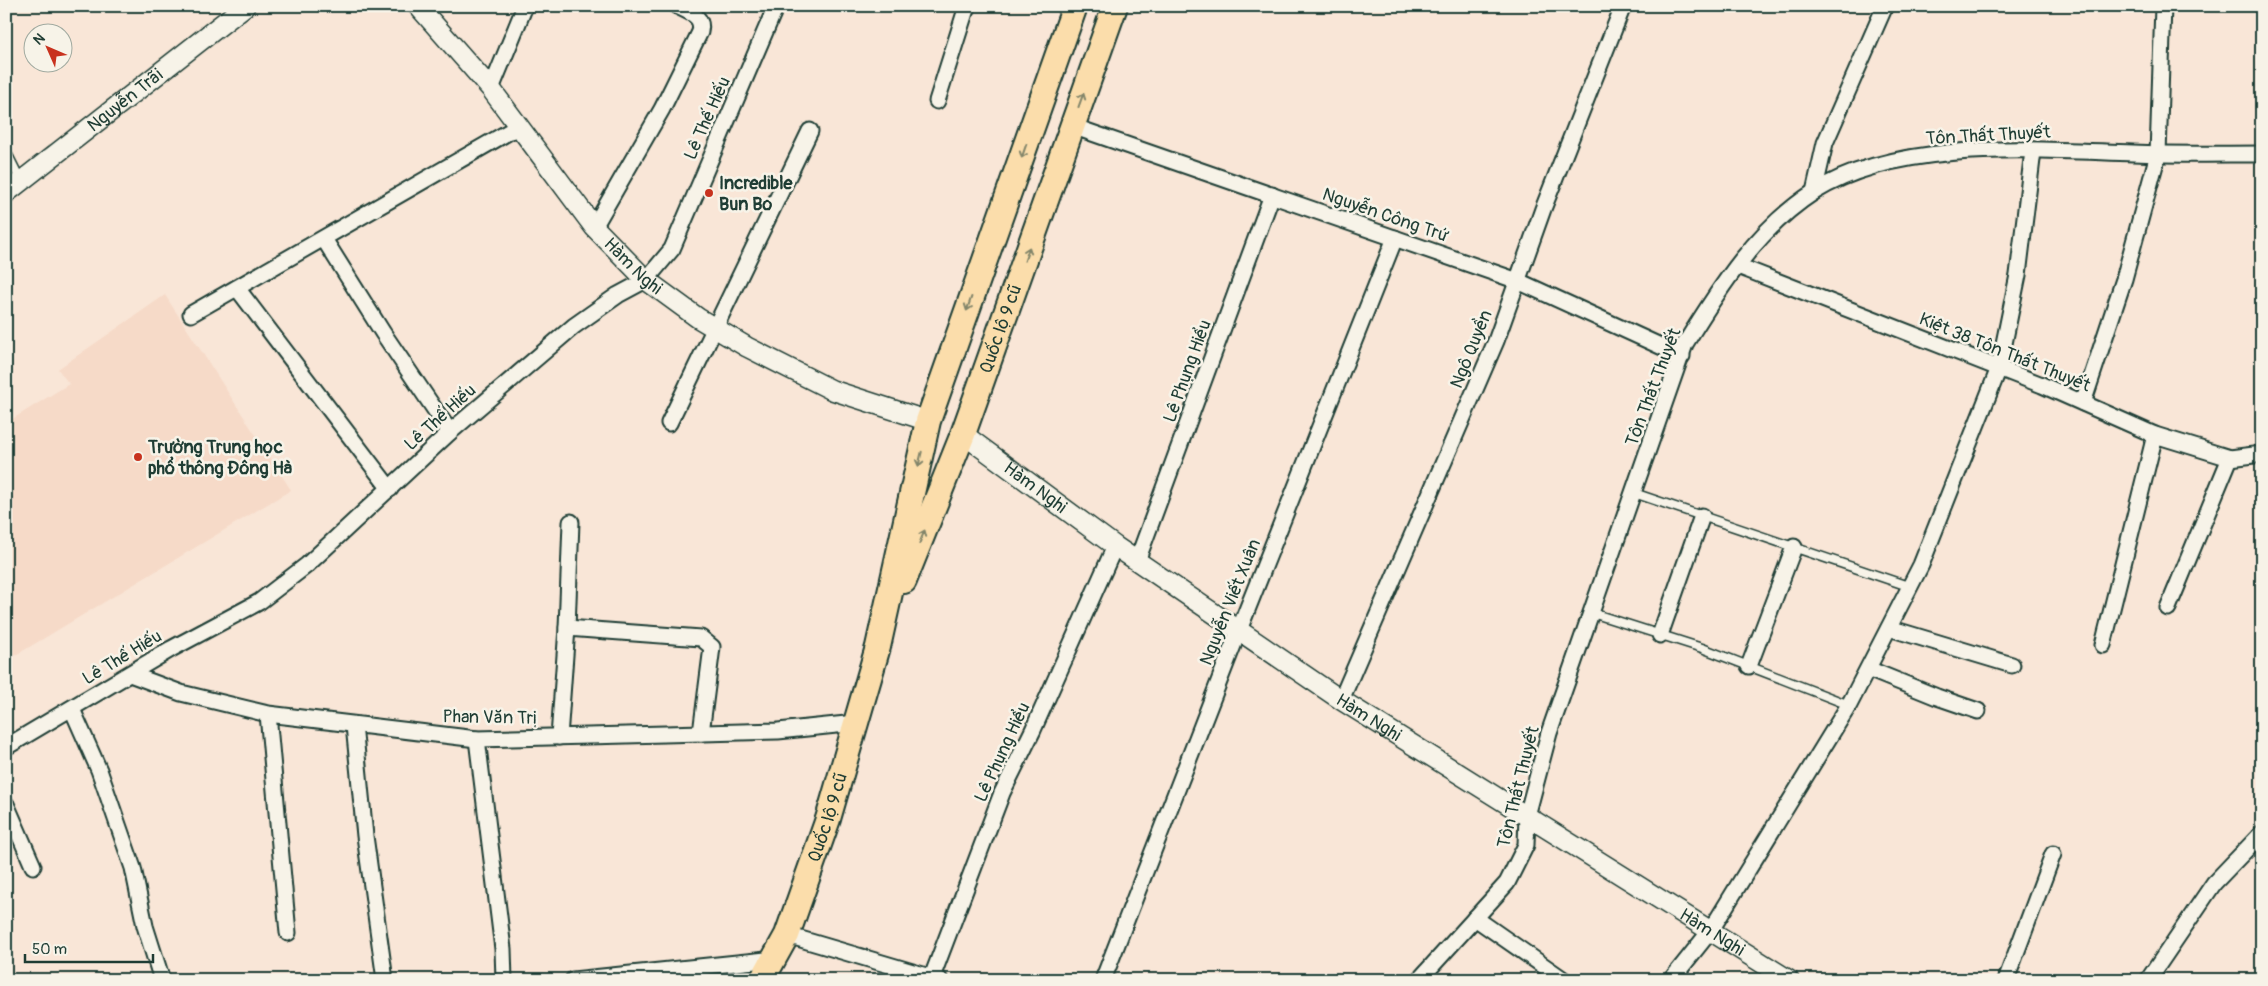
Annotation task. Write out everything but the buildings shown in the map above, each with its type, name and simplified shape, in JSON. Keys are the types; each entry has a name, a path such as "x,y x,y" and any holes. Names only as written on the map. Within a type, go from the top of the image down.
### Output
{"main road":[{"name":"Quốc lộ 9 cũ","path":"762,980 787,935 828,819 878,647 928,420 1075,6"},
{"path":"1081,6 1112,12"},
{"name":"Quốc lộ 9 cũ","path":"878,647 963,434 1112,12"},
{"path":"1037,112 1072,126"},
{"path":"928,420 963,434"}],"street":[{"name":"Nguyễn Trãi","path":"6,193 245,6"},
{"name":"Hàm Nghi","path":"418,6 491,89 594,227 646,280 715,329 832,390 928,420"},
{"path":"491,89 525,6"},
{"path":"594,227 662,109 700,32 701,25 698,18 678,6"},
{"name":"Lê Thế Hiếu","path":"6,747 130,674 259,602 307,565 450,432 574,326 618,295 646,280 672,249 776,6"},
{"path":"937,101 966,6"},
{"name":"Ngô Quyền","path":"1341,700 1496,341 1623,6"},
{"path":"1814,192 1825,143 1886,6"},
{"path":"2083,403 2124,279 2158,154 2163,6"},
{"path":"192,314 519,126"},
{"name":"Nguyễn Công Trứ","path":"1072,126 1518,281 1682,356"},
{"path":"669,423 810,131"},
{"name":"Tôn Thất Thuyết","path":"1419,980 1507,883 1518,863 1526,845 1527,816 1549,733 1686,344 1720,286 1772,225 1814,192 1863,168 1931,155 1996,150 2158,154 2262,154"},
{"path":"1671,980 1711,930 1849,705 1911,587 1970,447 1999,368 2018,275 2033,151"},
{"name":"Lê Phụng Hiểu","path":"1137,561 1272,195"},
{"name":"Nguyễn Viết Xuân","path":"1102,980 1238,630 1395,238"},
{"path":"324,239 383,333 450,432"},
{"name":"Kiệt 38 Tôn Thất Thuyết","path":"1738,266 1999,368 2155,435 2230,458 2262,454"},
{"path":"237,288 390,489"},
{"name":"Hàm Nghi","path":"963,434 1115,546 1341,700 1789,980"},
{"path":"2103,645 2155,435"},
{"path":"2168,608 2230,458"},
{"path":"1660,635 1702,516"},
{"path":"559,737 567,628 570,522"},
{"name":"Lê Phụng Hiểu","path":"936,979 1002,792 1033,730 1115,546"},
{"path":"1749,666 1794,547"},
{"path":"567,628 643,632 707,640 712,647 701,733"},
{"path":"1889,628 2012,666"},
{"path":"1868,669 1938,698 1978,711"},
{"name":"Phan Văn Trị","path":"130,674 181,694 268,714 477,740 778,731 856,723"},
{"path":"72,709 99,770 133,868 145,926 162,980"},
{"path":"268,714 288,933"},
{"path":"354,726 365,836 385,980"},
{"path":"477,740 503,949 504,980"},
{"path":"6,804 33,866"},
{"path":"2148,980 2214,883 2262,833"},
{"path":"2006,980 2053,854"},
{"path":"1475,918 1564,980"},
{"path":"787,935 936,979"},
{"path":"573,980 775,959"}],"lane":[{"path":"6,151 22,181"},
{"path":"1634,493 1911,587"},
{"path":"1592,613 1749,666 1849,705"}],"shaded area":[{"name":"Trường Trung học phổ thông Đông Hà","path":"165,295 291,490 6,661 6,423 69,384 58,369"}],"place":[{"name":"Incredible Bun Bo","path":"709,193"},
{"name":"Trường Trung học phổ thông Đông Hà","path":"138,457"}]}
